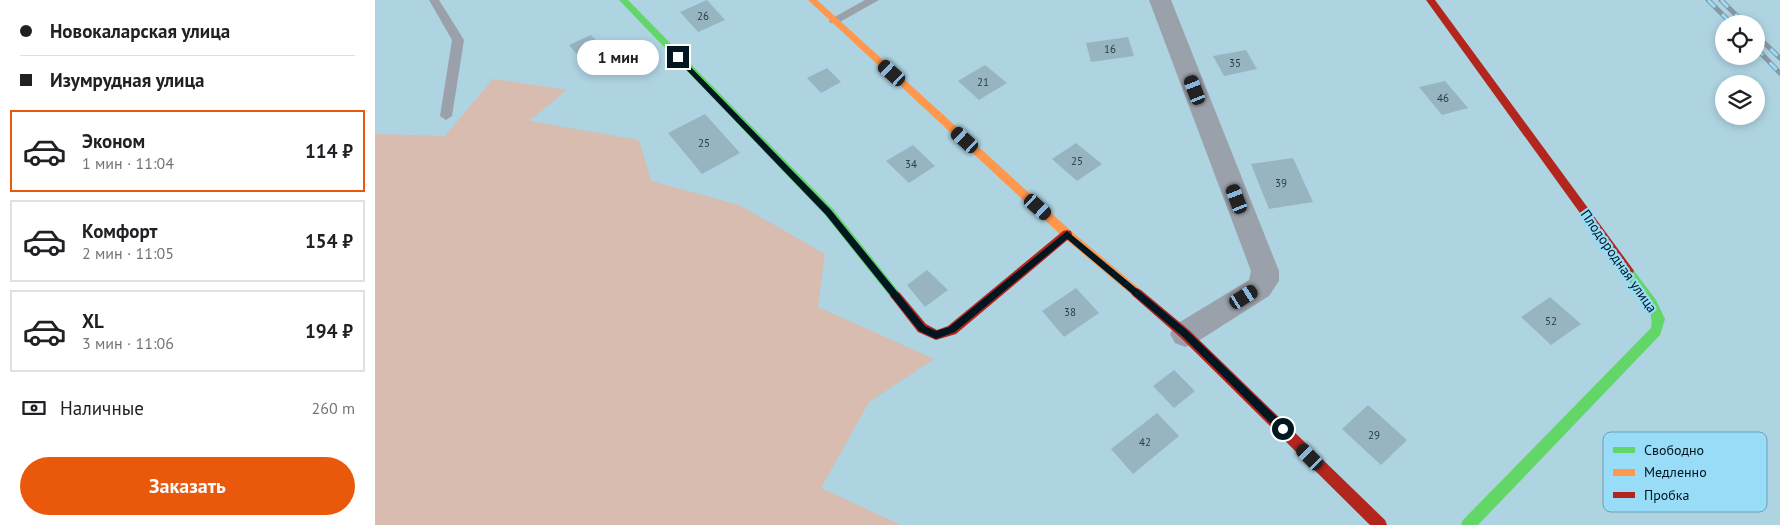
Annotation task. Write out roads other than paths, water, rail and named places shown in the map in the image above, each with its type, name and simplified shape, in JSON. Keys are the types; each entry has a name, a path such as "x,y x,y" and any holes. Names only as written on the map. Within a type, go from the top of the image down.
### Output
{"street":[{"path":"623,0 829,212 922,328 936,335 952,330 1067,234"},
{"path":"812,0 1067,234 1185,334 1380,525"},
{"path":"1160,0 1265,271 1265,280 1259,288 1185,334"},
{"name":"Плодородная улица","path":"1429,0 1652,304 1659,319 1656,331 1468,525"}],"lane":[{"path":"434,0 458,40 445,116"},
{"path":"834,20 874,0"}],"railway":[{"path":"1708,0 1723,15"},
{"path":"1721,0 1736,15"},
{"path":"1765,44 1780,58"},
{"path":"1765,57 1780,73"}]}
